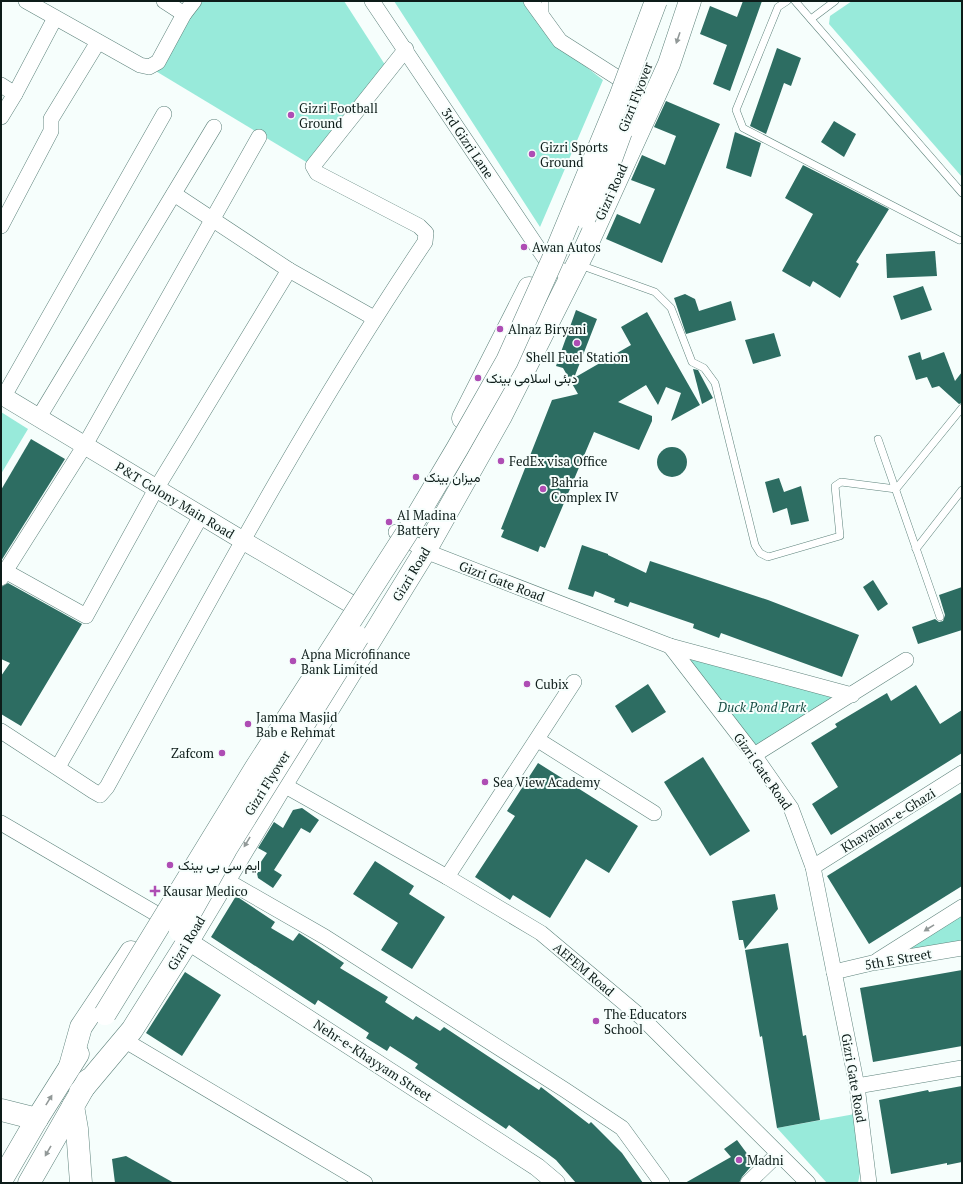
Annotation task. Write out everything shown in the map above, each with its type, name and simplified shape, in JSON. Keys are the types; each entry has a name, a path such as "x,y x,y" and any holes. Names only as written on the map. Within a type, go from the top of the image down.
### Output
{"main road":[{"path":"1,1181 70,1066 81,1027 351,604 396,532 470,405 544,257 618,78 646,1"},
{"name":"Gizri Flyover","path":"70,1066 105,1014 255,769 410,528 458,449 507,361 552,261 620,97 656,1"},
{"name":"Gizri Flyover","path":"124,1034 226,849 478,441 529,344 570,248 603,181 672,1"},
{"name":"Gizri Road","path":"29,1183 77,1099 124,1034 134,1028 426,551 501,416 574,271 669,64 690,1"},
{"path":"77,1099 77,1129 81,1183"},
{"path":"1,1110 37,1119"},
{"path":"1,1164 19,1151"}],"street":[{"path":"26,1 140,65 149,66 158,62 184,14 194,1"},
{"path":"164,1 184,14"},
{"name":"3rd Gizri Lane","path":"372,1 406,49 544,257 574,271"},
{"path":"531,1 560,41 618,78"},
{"path":"1,117 15,94 55,18"},
{"path":"1,226 51,131 52,119 98,42"},
{"path":"1,731 100,795 108,787 242,540 374,318 425,242 426,233 419,226 317,173 313,166 406,49"},
{"path":"1,85 15,94"},
{"path":"2,396 164,114"},
{"path":"39,417 214,127"},
{"path":"259,137 85,445 3,575 86,616 156,488 289,270"},
{"path":"174,194 289,270 374,318"},
{"name":"P&T Colony Main Road","path":"2,396 351,604"},
{"path":"58,767 202,516"},
{"name":"Gizri Gate Road","path":"396,532 426,551 670,646 754,755 791,808 813,867 857,1086 869,1183"},
{"path":"670,646 852,695"},
{"path":"754,755 906,660"},
{"path":"447,877 538,740 574,682"},
{"path":"538,740 654,813"},
{"name":"Khayaban-e-Ghazi","path":"813,867 962,773"},
{"name":"AEFEM Road","path":"282,784 447,877 541,933 641,1017 808,1183"},
{"path":"1,823 155,913"},
{"path":"224,879 325,937 566,1090 622,1128 662,1183"},
{"path":"872,963 962,907"},
{"name":"Nehr-e-Khayyam Street","path":"188,941 537,1167 556,1183"},
{"name":"5th E Street","path":"834,972 872,963 962,948"},
{"path":"124,1034 365,1183"},
{"path":"857,1086 962,1068"},
{"path":"748,1183 778,1154"}],"lane":[{"path":"545,1 545,20"},
{"path":"787,1 778,7 736,110 743,128 959,240"},
{"path":"795,1 962,193"},
{"path":"811,19 835,1"},
{"path":"574,271 655,292 671,308 692,362 704,368 715,383 755,545 760,553 768,557 840,536 834,486 841,482 896,489"},
{"path":"896,489 962,408"},
{"path":"878,439 940,617"},
{"path":"916,549 962,490"}],"green space":[{"name":"Gizri Football Ground","path":"194,1 344,1 389,71 313,166 149,67"},
{"name":"Gizri Sports Ground","path":"394,1 525,1 553,41 603,80 540,227"},
{"path":"852,1 962,1 962,177 829,24 830,16"},
{"path":"1,412 28,429 1,474"},
{"name":"Duck Pond Park","path":"670,646 852,695 754,755"},
{"path":"962,907 962,949 872,963"},
{"path":"855,1114 863,1158 858,1183 827,1183 777,1128"}],"building":[{"path":"743,1 762,1 730,91 713,84 727,45 700,34 710,6 737,17"},
{"path":"777,48 801,58 791,86 784,83 766,134 750,126"},
{"path":"666,101 720,124 662,263 606,239 617,214 640,224 655,189 631,180 642,155 665,165 676,136 654,127"},
{"path":"834,121 856,134 844,157 821,142"},
{"path":"735,132 761,143 751,177 726,168"},
{"path":"803,165 889,209 856,262 859,264 840,298 813,281 810,287 782,271 813,214 785,198"},
{"path":"935,251 937,276 887,278 886,254"},
{"path":"923,286 932,310 901,320 893,296"},
{"path":"685,294 695,299 699,311 731,301 736,320 686,334 674,298"},
{"path":"576,310 597,319 574,378 631,345 621,327 647,312 700,405 671,421 681,393 666,387 658,405 646,385 618,402 652,416 652,421 639,450 594,432 545,548 540,546 538,552 501,537 504,530 501,529 552,400 578,394 563,368 556,366"},
{"path":"774,333 781,356 753,364 745,340"},
{"path":"920,352 922,360 944,352 955,381 962,372 962,403 959,404 939,386 932,388 927,377 916,380 908,356"},
{"path":"693,369 698,370 713,398 702,404"},
{"path":"31,439 65,459 1,561 1,490"},
{"path":"672,447 683,451 687,462 683,473 672,477 661,473 657,462 661,451"},
{"path":"779,478 784,492 801,486 809,521 791,525 787,508 773,513 765,482"},
{"path":"582,545 608,554 646,573 650,561 768,600 859,635 842,677 721,633 719,638 693,628 694,624 630,602 628,607 614,602 615,599 595,591 593,597 568,589"},
{"path":"873,580 888,604 878,611 863,587"},
{"path":"8,583 82,624 21,726 1,714 1,676 10,663 1,659 1,587"},
{"path":"962,587 962,630 918,644 912,627 935,619 939,622 943,621 945,615 939,595"},
{"path":"648,684 666,712 632,733 615,706"},
{"path":"916,685 940,724 962,710 962,753 831,835 812,804 838,787 811,743 837,727 835,724 887,693 891,701"},
{"path":"703,757 750,831 710,856 664,782"},
{"path":"538,763 638,826 609,873 586,859 550,918 513,895 510,900 475,877 515,816 507,811"},
{"path":"962,792 962,886 869,944 827,876"},
{"path":"302,808 319,820 310,833 301,828 274,870 282,875 273,888 258,878 256,869 267,853 258,848 274,822 283,828 293,810"},
{"path":"375,861 414,886 409,894 445,917 412,969 381,950 398,923 353,894"},
{"path":"775,894 778,909 745,949 743,940 739,940 732,901"},
{"path":"236,896 275,922 271,928 293,941 299,933 344,963 340,968 388,997 385,1002 413,1020 416,1016 440,1031 444,1027 539,1090 541,1087 589,1124 591,1122 622,1153 643,1183 576,1183 556,1160 509,1125 506,1129 415,1068 418,1064 390,1046 387,1051 366,1038 369,1033 318,1000 315,1005 211,937"},
{"path":"788,943 803,1036 806,1035 820,1120 777,1128 762,1036 760,1037 745,950"},
{"path":"962,970 962,1046 873,1062 860,988"},
{"path":"185,972 221,995 182,1056 146,1033"},
{"path":"962,1086 962,1162 947,1165 947,1163 891,1174 879,1100 928,1090 929,1092"},
{"name":"Madni","path":"737,1140 754,1163 739,1183 685,1183 731,1157 724,1149"},
{"path":"126,1156 174,1183 115,1183 112,1159"}],"place":[{"name":"Gizri Football Ground","path":"291,115"},
{"name":"Gizri Sports Ground","path":"532,154"},
{"name":"Awan Autos","path":"524,247"},
{"name":"Alnaz Biryani","path":"500,329"},
{"name":"Shell Fuel Station","path":"577,343"},
{"name":"دبئی اسلامی بینک","path":"478,378"},
{"name":"FedEx visa Office","path":"501,461"},
{"name":"میزان بینک","path":"416,477"},
{"name":"Bahria Complex IV","path":"543,489"},
{"name":"Al Madina Battery","path":"389,522"},
{"name":"Apna Microfinance Bank Limited","path":"293,661"},
{"name":"Cubix","path":"527,684"},
{"name":"Jamma Masjid Bab e Rehmat","path":"248,724"},
{"name":"Zafcom","path":"222,753"},
{"name":"Sea View Academy","path":"485,782"},
{"name":"ایم سی بی بینک","path":"170,865"},
{"name":"Kausar Medico","path":"155,891"},
{"name":"The Educators School","path":"596,1021"},
{"name":"Madni","path":"739,1160"}]}
